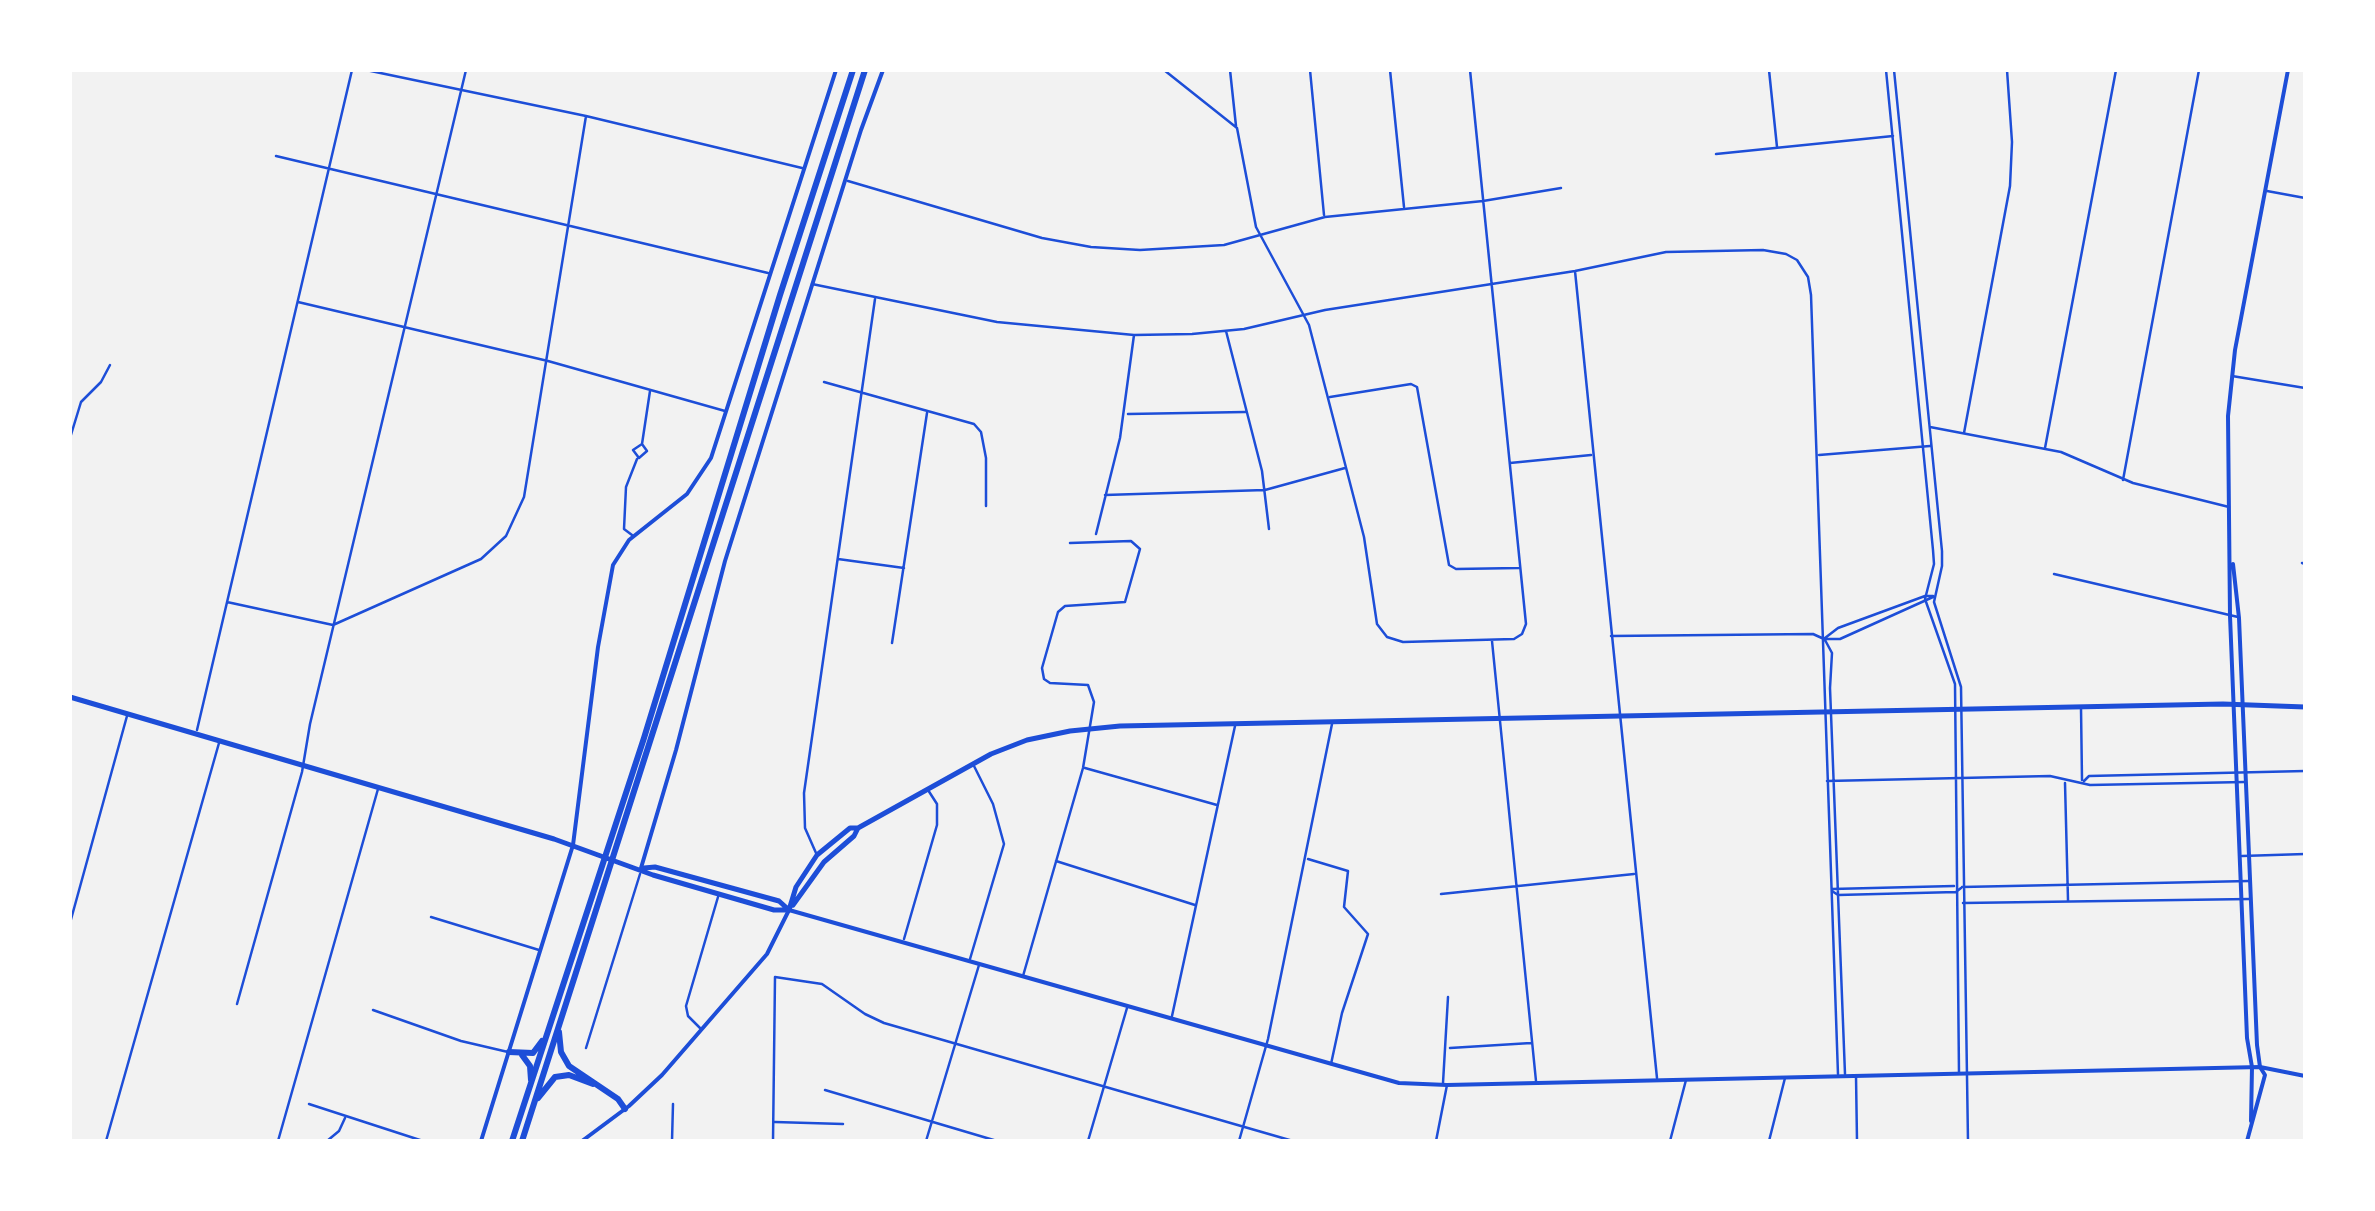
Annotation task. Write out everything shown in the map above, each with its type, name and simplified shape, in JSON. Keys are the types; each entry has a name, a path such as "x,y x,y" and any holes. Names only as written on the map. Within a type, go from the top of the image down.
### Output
{"highway":[{"path":"522,1141 852,70"},
{"path":"657,703 865,70"},
{"path":"509,1052 536,1050 558,1017"},
{"path":"558,1017 564,1060 626,1109"},
{"path":"521,1054 532,1071 531,1102"},
{"path":"512,1141 531,1102 555,1077 569,1075 604,1089"}],"main road":[{"path":"70,697 573,845 653,875 774,910 789,910"},
{"path":"789,910 796,887 817,855 854,828 972,762 1027,740 1092,728 2234,704 2305,707"},
{"path":"789,910 824,862 854,836 854,828"},
{"path":"642,868 655,867 779,901 789,910"}],"street":[{"path":"196,734 352,70"},
{"path":"366,70 586,116 803,168"},
{"path":"238,1004 302,765 466,70"},
{"path":"482,1141 573,845 610,577 618,555 633,536 694,486 711,458 836,70"},
{"path":"586,1048 676,750 725,561 883,70"},
{"path":"1164,70 1236,128"},
{"path":"1230,70 1246,188 1259,234 1304,315 1366,546 1377,624 1387,637 1403,642 1514,639 1522,634 1526,624 1470,70"},
{"path":"1310,70 1324,216"},
{"path":"1390,70 1404,209"},
{"path":"1768,70 1777,147"},
{"path":"1886,70 1934,558 1925,602 1953,675 1958,709 1962,778 1963,1072"},
{"path":"1894,70 1942,558 1934,596 1937,617 1959,672 1956,903 1968,1141"},
{"path":"1964,433 2010,186 2012,142 2007,70"},
{"path":"2045,448 2116,70"},
{"path":"2122,480 2200,70"},
{"path":"2247,1141 2265,1075 2260,1067 2228,430 2231,376 2288,70"},
{"path":"227,602 333,625 482,559 506,536 524,497 586,116"},
{"path":"1716,154 1893,136"},
{"path":"276,156 770,274"},
{"path":"845,180 1016,231 1091,247 1203,248 1324,216 1561,188"},
{"path":"2266,190 2305,198"},
{"path":"812,284 997,322 1134,335 1226,332 1304,315 1682,251 1763,250 1793,258 1805,270 1810,283 1824,639 1834,781 1842,1075"},
{"path":"1575,271 1657,1079"},
{"path":"817,855 805,828 804,794 876,297"},
{"path":"298,302 548,361 726,412"},
{"path":"1226,332 1265,490 1269,529"},
{"path":"1096,534 1125,414 1134,335"},
{"path":"70,438 81,402 102,382 110,364"},
{"path":"2231,376 2305,388"},
{"path":"824,382 972,422 981,432 988,473 986,506"},
{"path":"1328,397 1411,384 1417,387 1449,565 1460,570 1520,568"},
{"path":"637,457 643,458 647,453 642,444 651,389"},
{"path":"892,644 927,410"},
{"path":"1125,414 1246,412"},
{"path":"1930,426 2075,456 2122,480 2230,508"},
{"path":"633,536 624,529 626,487 637,457 634,448 642,444"},
{"path":"1817,455 1932,446"},
{"path":"1510,463 1593,455"},
{"path":"1105,495 1265,490 1346,468"},
{"path":"1023,976 1084,768 1094,702 1088,684 1050,684 1044,680 1042,668 1058,612 1065,606 1126,602 1140,549 1131,542 1070,543"},
{"path":"2232,554 2230,616 2247,1038 2252,1067 2251,1122"},
{"path":"836,558 904,568"},
{"path":"2054,574 2239,618"},
{"path":"1824,639 1838,628 1934,596"},
{"path":"1612,636 1813,634 1840,639 1934,596"},
{"path":"1824,639 1832,650 1827,781 1842,1075"},
{"path":"1492,640 1536,1082"},
{"path":"2080,707 2082,782"},
{"path":"70,923 127,714"},
{"path":"1239,1141 1266,1047 1332,722"},
{"path":"1171,1020 1236,724"},
{"path":"106,1141 220,741"},
{"path":"970,960 1004,844 993,804 972,762"},
{"path":"1084,768 1218,805"},
{"path":"2082,782 2090,776 2305,771"},
{"path":"1827,781 2057,776 2066,782 2090,785 2246,782"},
{"path":"2066,782 2068,902"},
{"path":"278,1141 378,788"},
{"path":"903,941 938,818 937,804 927,788"},
{"path":"2240,856 2305,854"},
{"path":"1305,858 1348,870 1344,907 1368,934 1342,1013 1330,1066"},
{"path":"1056,860 1196,906"},
{"path":"1441,894 1636,874"},
{"path":"1831,890 2250,881"},
{"path":"1831,890 1838,896 1956,892 1962,886"},
{"path":"702,1030 691,1020 686,1006 719,894"},
{"path":"1956,903 2251,899"},
{"path":"582,1141 626,1109 662,1075 767,954 789,910 1399,1083 2252,1067 2305,1076"},
{"path":"431,917 541,951"},
{"path":"926,1141 979,963"},
{"path":"773,1141 775,977 822,984 872,1018 1293,1141"},
{"path":"1436,1141 1445,1085 1448,997"},
{"path":"1088,1141 1128,1007"},
{"path":"373,1010 461,1041 509,1052"},
{"path":"1450,1048 1533,1042"},
{"path":"1856,1075 1856,1141"},
{"path":"1769,1141 1786,1077"},
{"path":"1670,1141 1686,1078"},
{"path":"825,1090 997,1141"},
{"path":"309,1104 423,1141"},
{"path":"672,1141 673,1104"},
{"path":"327,1141 339,1131 346,1116"},
{"path":"773,1122 842,1124"}]}
